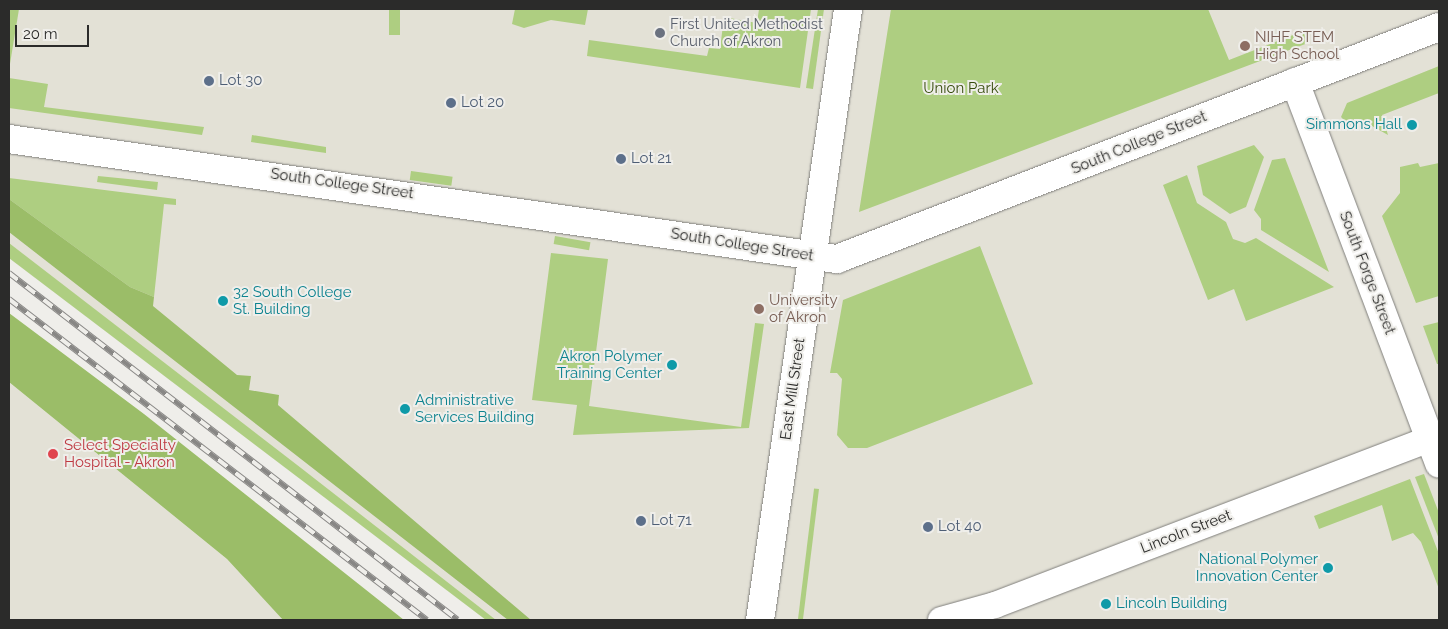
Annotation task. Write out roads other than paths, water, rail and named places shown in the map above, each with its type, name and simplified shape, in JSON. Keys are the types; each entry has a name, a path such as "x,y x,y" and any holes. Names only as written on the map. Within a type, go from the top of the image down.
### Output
{"street":[{"name":"East Mill Street","path":"760,620 848,9"},
{"name":"South College Street","path":"9,139 372,188 812,256 849,257 1439,27"},
{"name":"South Forge Street","path":"1294,82 1439,464"},
{"name":"Lincoln Street","path":"941,620 995,605 1430,439"}],"railway":[{"path":"9,273 458,620"},
{"path":"9,299 427,620"}],"place":[{"name":"First United Methodist Church of Akron","path":"660,33"},
{"name":"NIHF STEM High School","path":"1245,46"},
{"name":"Lot 30","path":"209,81"},
{"name":"Lot 20","path":"451,103"},
{"name":"Simmons Hall","path":"1412,125"},
{"name":"Lot 21","path":"621,159"},
{"name":"32 South College St. Building","path":"223,301"},
{"name":"University of Akron","path":"759,309"},
{"name":"Akron Polymer Training Center","path":"672,365"},
{"name":"Administrative Services Building","path":"405,409"},
{"name":"Select Specialty Hospital - Akron","path":"53,454"},
{"name":"Lot 71","path":"641,521"},
{"name":"Lot 40","path":"928,527"},
{"name":"National Polymer Innovation Center","path":"1328,568"},
{"name":"Lincoln Building","path":"1106,604"}],"park label":[{"name":"Union Park","path":"961,89"}]}
